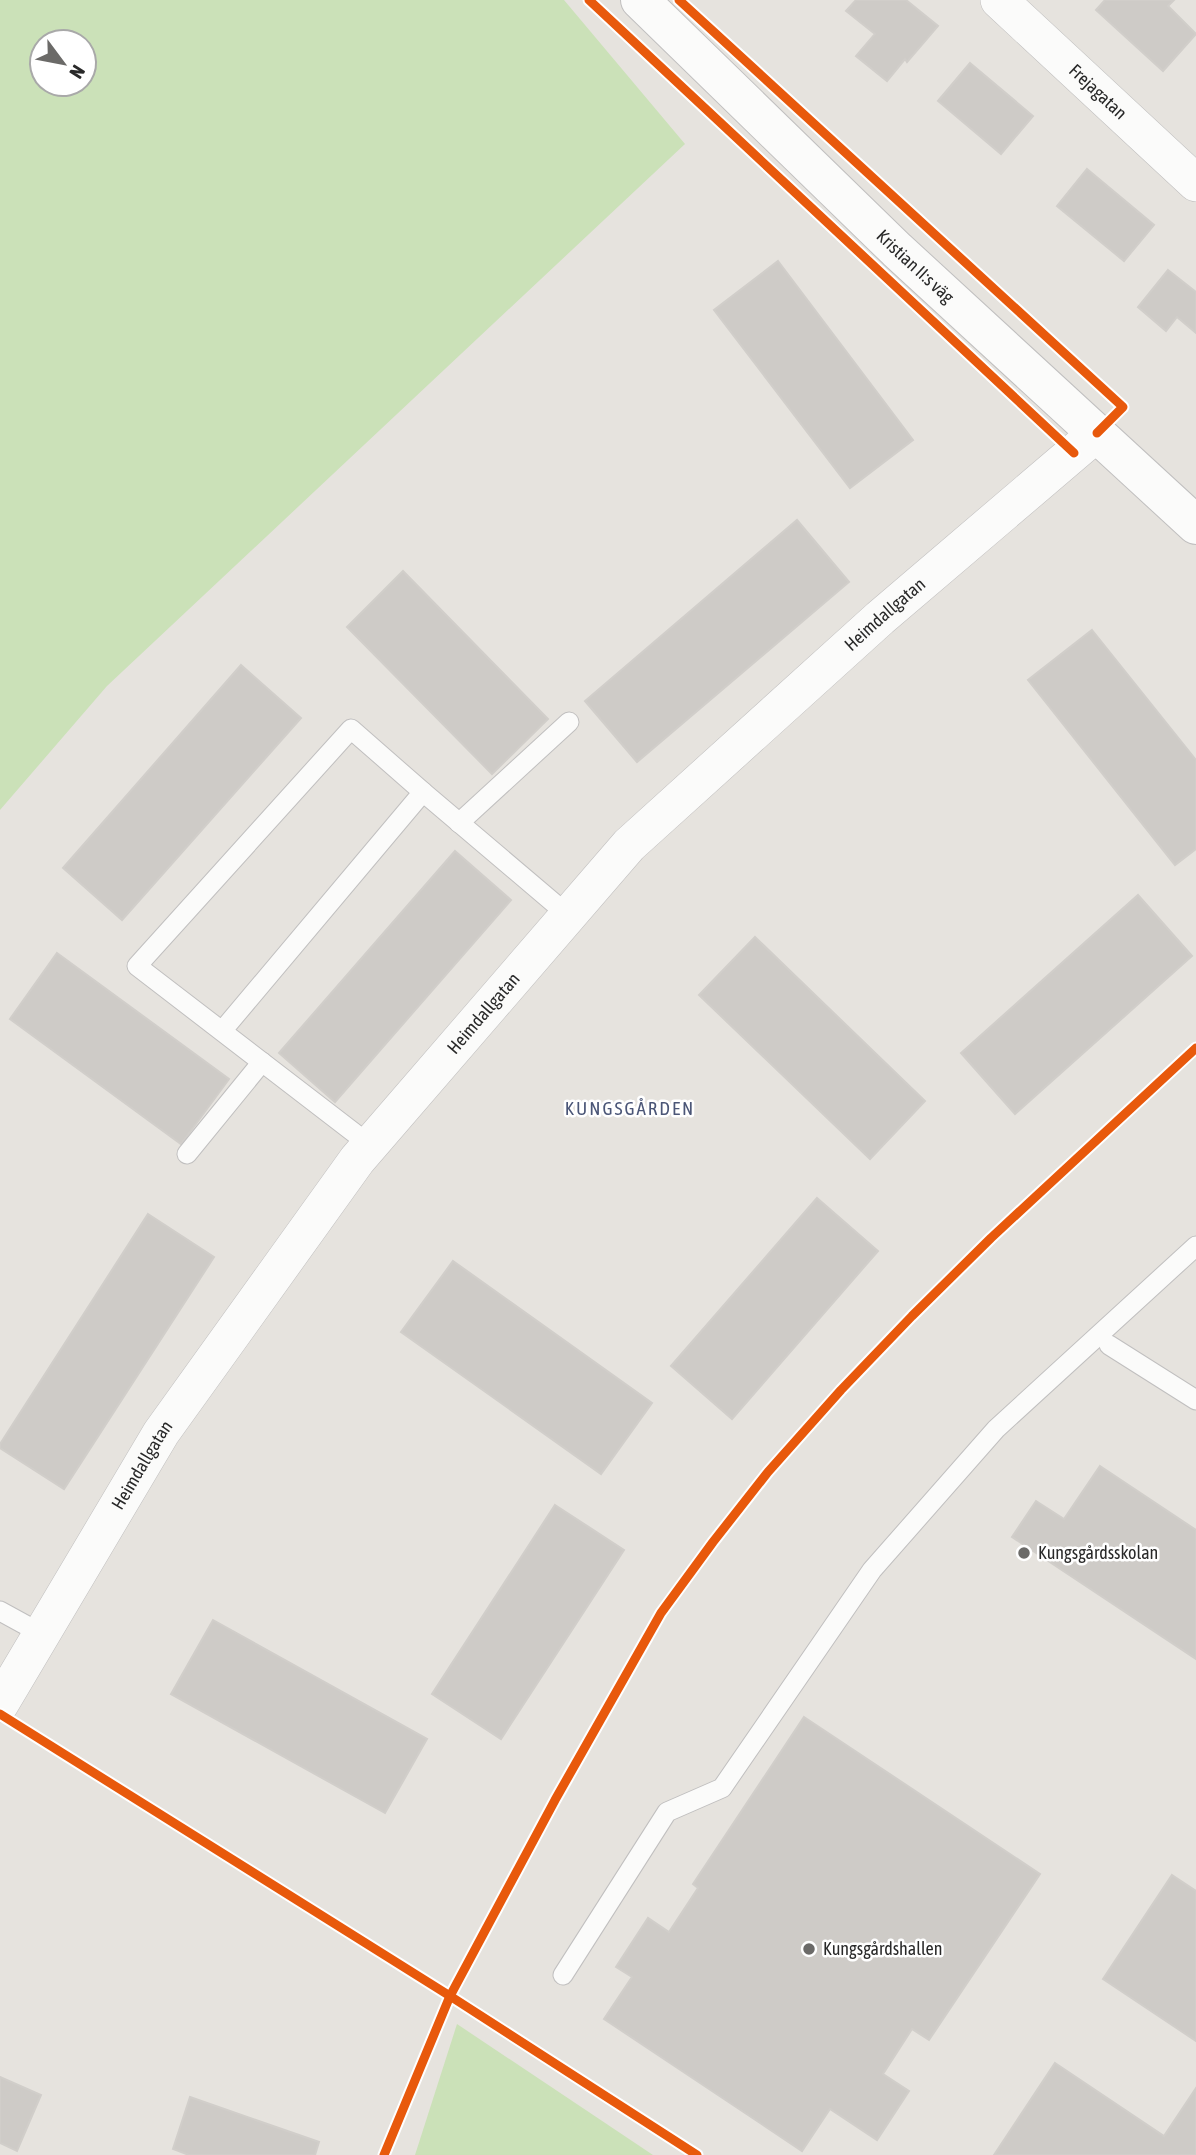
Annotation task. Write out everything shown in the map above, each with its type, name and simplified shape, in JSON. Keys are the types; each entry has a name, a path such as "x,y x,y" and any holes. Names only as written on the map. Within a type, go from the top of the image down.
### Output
{"street":[{"name":"Kristian II:s väg","path":"640,0 897,250 1196,525"},
{"name":"Frejagatan","path":"999,0 1196,183"},
{"name":"Heimdallgatan","path":"0,1704 161,1433 370,1145 568,915 629,845 880,618 1097,433"}],"lane":[{"path":"459,823 569,722"},
{"path":"370,1145 137,966 351,729 568,915"},
{"path":"222,1031 423,792"},
{"path":"187,1154 262,1062"},
{"path":"563,1975 667,1812 722,1788 872,1570 996,1429 1196,1246"},
{"path":"1109,1345 1196,1400"},
{"path":"0,1611 42,1634"}],"green space":[{"path":"0,0 564,0 685,144 107,686 0,810"},
{"path":"457,2024 653,2155 415,2155"}],"building":[{"path":"856,0 906,0 938,26 887,81 856,56 875,34 846,11"},
{"path":"1105,0 1174,0 1168,6 1196,34 1163,71 1096,10"},
{"path":"970,63 1033,116 1001,154 938,101"},
{"path":"1087,169 1154,225 1124,261 1057,206"},
{"path":"778,261 913,440 850,488 714,310"},
{"path":"1168,270 1196,292 1196,333 1177,317 1166,331 1138,307"},
{"path":"797,520 849,582 637,762 585,701"},
{"path":"403,571 548,719 492,774 347,627"},
{"path":"1092,630 1196,760 1196,849 1175,865 1028,680"},
{"path":"241,665 301,718 122,920 63,868"},
{"path":"455,851 511,900 335,1102 279,1053"},
{"path":"1138,895 1192,956 1015,1114 961,1053"},
{"path":"755,937 925,1101 870,1159 699,995"},
{"path":"57,953 229,1079 181,1144 10,1019"},
{"path":"817,1198 878,1251 732,1419 671,1366"},
{"path":"148,1214 214,1257 64,1489 0,1448 0,1444"},
{"path":"453,1261 652,1403 601,1474 401,1332"},
{"path":"1100,1466 1196,1530 1196,1659 1012,1537 1036,1501 1064,1519"},
{"path":"555,1505 624,1550 501,1739 432,1694"},
{"path":"213,1620 427,1739 385,1813 171,1694"},
{"name":"Kungsgårdshallen","path":"804,1717 1040,1874 929,2040 912,2029 883,2074 909,2091 877,2140 830,2109 802,2151 604,2019 632,1977 616,1967 648,1918 669,1932 698,1888 693,1884"},
{"path":"1172,1875 1196,1891 1196,2041 1103,1979"},
{"path":"1055,2063 1164,2136 1196,2088 1196,2155 994,2155"},
{"path":"0,2077 41,2095 17,2151 0,2143"},
{"path":"190,2097 319,2142 315,2155 189,2155 173,2149"}],"cycle path":[{"path":"589,0 1074,453"},
{"path":"679,0 1123,407 1097,433"},
{"path":"384,2155 450,1996 555,1800 661,1613 713,1542 768,1472 912,1316 991,1238 1196,1048"},
{"path":"0,1714 450,1996 697,2155"}],"place":[{"name":"Kungsgårdsskolan","path":"1024,1553"},
{"name":"Kungsgårdshallen","path":"809,1949"}],"district":[{"name":"KUNGSGÅRDEN","path":"630,1108"}]}
